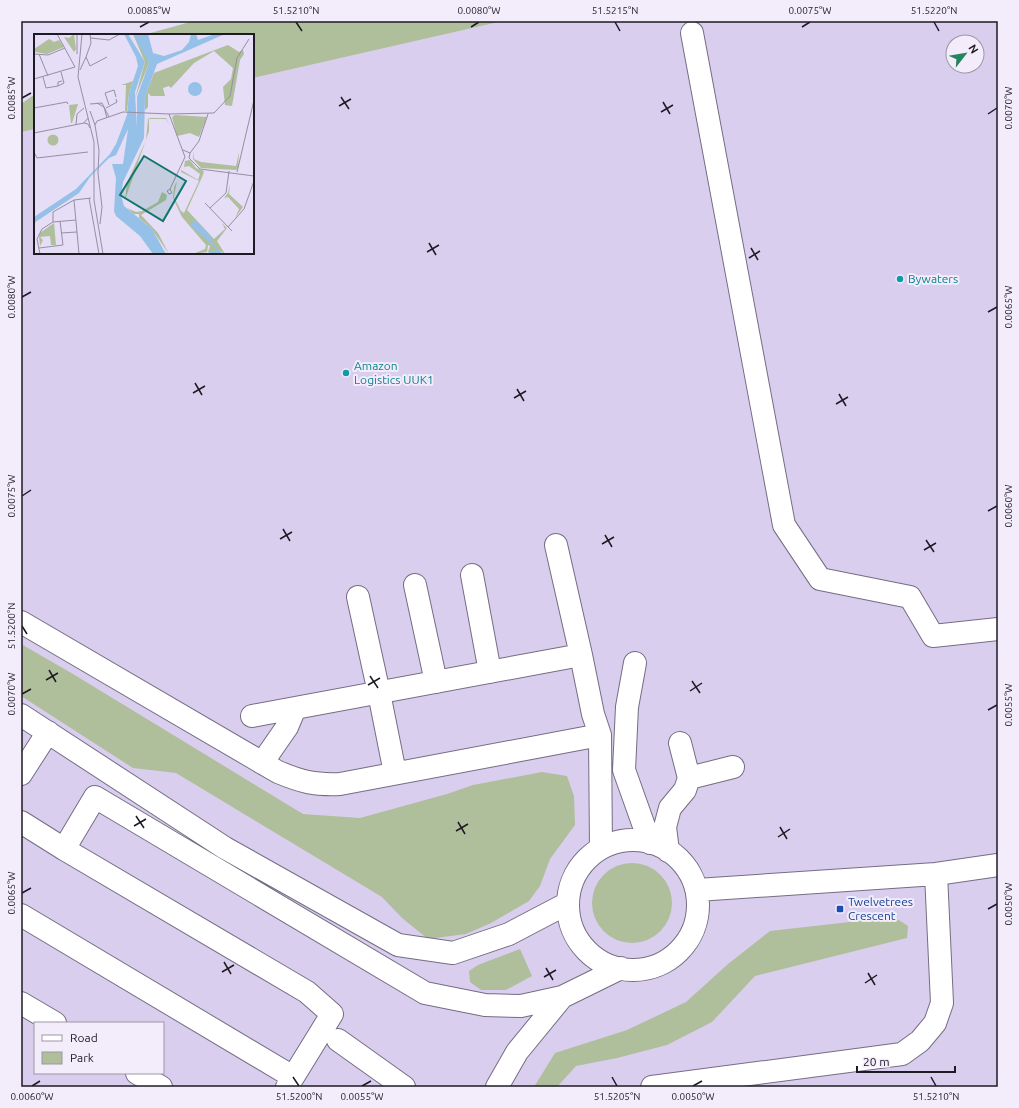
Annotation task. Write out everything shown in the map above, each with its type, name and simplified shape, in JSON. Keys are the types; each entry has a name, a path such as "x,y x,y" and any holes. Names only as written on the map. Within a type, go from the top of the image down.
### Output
{"street":[{"path":"692,33 784,525 820,579 910,597 933,636 998,629"},
{"path":"556,545 593,714 600,735 601,848"},
{"path":"472,575 490,672"},
{"path":"415,585 436,682"},
{"path":"358,597 380,693 395,773"},
{"path":"21,622 278,772 298,780 319,785 340,784 600,735"},
{"path":"635,663 627,707 624,770 659,847"},
{"path":"252,716 490,672 583,665"},
{"path":"262,763 287,727 295,708"},
{"path":"21,715 225,848 398,945 453,953 509,934 568,903"},
{"path":"21,774 48,732"},
{"path":"659,847 670,808 685,790 689,778 680,743"},
{"path":"689,778 733,767"},
{"path":"64,849 95,797 425,993 485,1006 521,1006 562,997 621,968"},
{"path":"21,822 64,849 307,992 332,1014 290,1082 21,915"},
{"path":"633,839 659,847 675,854 689,871 697,890 698,913 692,934 678,952 665,962 644,969 621,968 600,960 582,946 572,929 568,903 573,882 584,862 601,848 633,839"},
{"path":"697,890 936,874 998,865"},
{"path":"652,1087 902,1054 920,1040 935,1023 942,1003 936,874"},
{"path":"497,1087 517,1052 562,997"},
{"path":"21,1003 53,1022"},
{"path":"338,1040 404,1087"},
{"path":"139,1074 161,1087"}],"shaded area":[{"path":"503,21 998,21 998,1087 21,1087 21,132 34,129 34,254 254,254 254,78"}],"green space":[{"path":"194,21 503,21 254,78 254,34 147,34"},
{"path":"34,95 34,129 21,132 21,104"},
{"path":"21,644 303,814 360,818 447,794 473,785 542,772 567,776 574,796 575,825 550,859 540,886 529,901 491,923 466,934 428,939 402,918 382,897 176,773 133,768 21,696"},
{"path":"624,863 640,863 661,874 672,895 672,911 661,932 640,943 624,943 610,937 603,932 598,925 592,911 592,895 598,881 603,874 610,869"},
{"path":"894,917 908,926 907,938 755,976 712,1022 667,1045 617,1058 576,1066 557,1087 534,1087 555,1053 627,1030 686,1002 728,964 770,931"},
{"path":"520,949 532,976 506,990 481,990 470,982 469,971 478,965"}],"place":[{"name":"Bywaters","path":"900,279"},
{"name":"Amazon Logistics UUK1","path":"346,373"},
{"name":"Twelvetrees Crescent","path":"840,909"}]}
